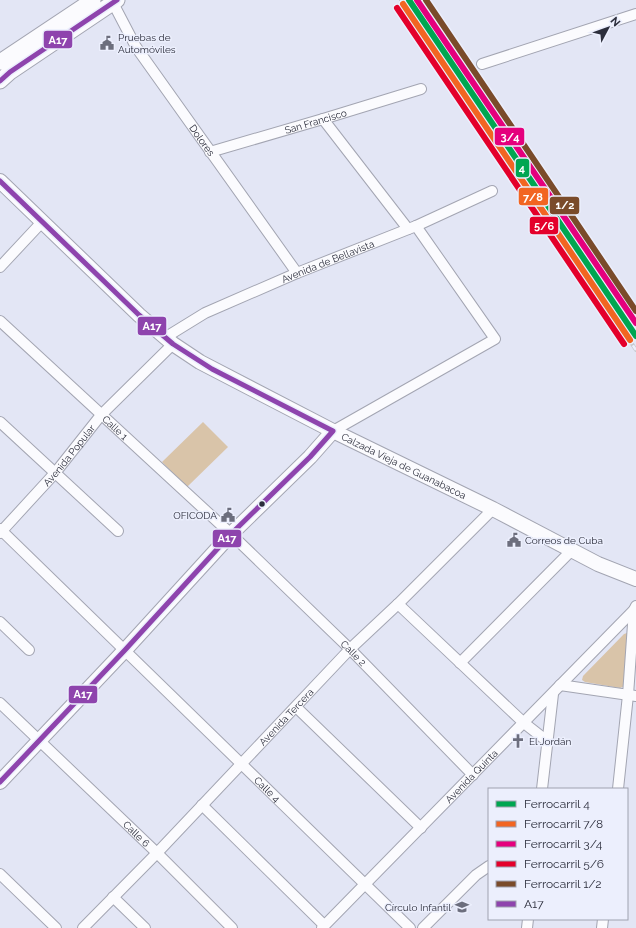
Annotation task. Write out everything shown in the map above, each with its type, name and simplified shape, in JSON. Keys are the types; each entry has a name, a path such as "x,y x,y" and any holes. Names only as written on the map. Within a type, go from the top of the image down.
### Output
{"main road":[{"path":"0,62 93,0"},
{"path":"0,82 10,72 115,1"},
{"name":"Calzada Vieja de Guanabacoa","path":"0,181 139,315 169,341 212,369 333,431 493,509 598,564 636,579"},
{"path":"0,782 125,650 230,534 310,457 333,431"}],"street":[{"name":"Dolores","path":"115,1 136,47 297,273"},
{"path":"482,64 636,14"},
{"name":"San Francisco","path":"210,152 421,89"},
{"path":"323,119 412,227 495,339 333,431"},
{"name":"Avenida de Bellavista","path":"169,341 205,313 297,273 412,227 492,191"},
{"path":"0,267 42,222"},
{"name":"Calle 1","path":"0,321 230,534"},
{"name":"Avenida Popular","path":"1,531 55,473 102,416 169,341"},
{"path":"0,422 118,531"},
{"name":"Avenida Tercera","path":"83,928 157,853 350,649 398,604 493,509"},
{"name":"Calle 4","path":"1,531 410,928"},
{"name":"Calle 2","path":"230,534 350,649 473,775"},
{"path":"460,663 572,550"},
{"path":"398,604 524,723 547,741"},
{"path":"618,788 632,695 635,608"},
{"name":"Avenida Quinta","path":"323,927 553,694 635,608"},
{"path":"0,622 29,650"},
{"path":"560,685 632,695"},
{"path":"542,788 553,694"},
{"name":"Calle 6","path":"0,703 157,853 232,928"},
{"path":"296,707 420,828"},
{"path":"202,805 323,927"},
{"path":"423,928 476,875 488,867"},
{"path":"0,874 56,928"},
{"path":"113,897 145,928"}],"shaded area":[{"path":"203,422 228,447 187,487 162,462"},
{"path":"627,633 625,686 620,688 585,682 582,680 583,676 624,634"}],"railway":[{"path":"401,0 636,350"}],"rail line":[{"name":"4","path":"409,0 636,336"},
{"name":"3/4","path":"417,0 636,323"},
{"name":"1/2","path":"426,0 636,311"},
{"name":"7/8","path":"403,4 630,340"},
{"name":"5/6","path":"397,8 624,344"}],"transit line":[{"name":"A17","path":"0,81 10,72 117,0"},
{"name":"A17","path":"0,181 139,315 173,344 212,369 333,431"},
{"name":"A17","path":"0,782 125,650 231,534 310,457 333,431"}],"place":[{"name":"Pruebas de Automóviles","path":"107,43"},
{"name":"OFICODA","path":"228,515"},
{"name":"Correos de Cuba","path":"514,540"},
{"name":"El Jordán","path":"518,741"},
{"name":"Círculo Infantil","path":"462,907"}]}
